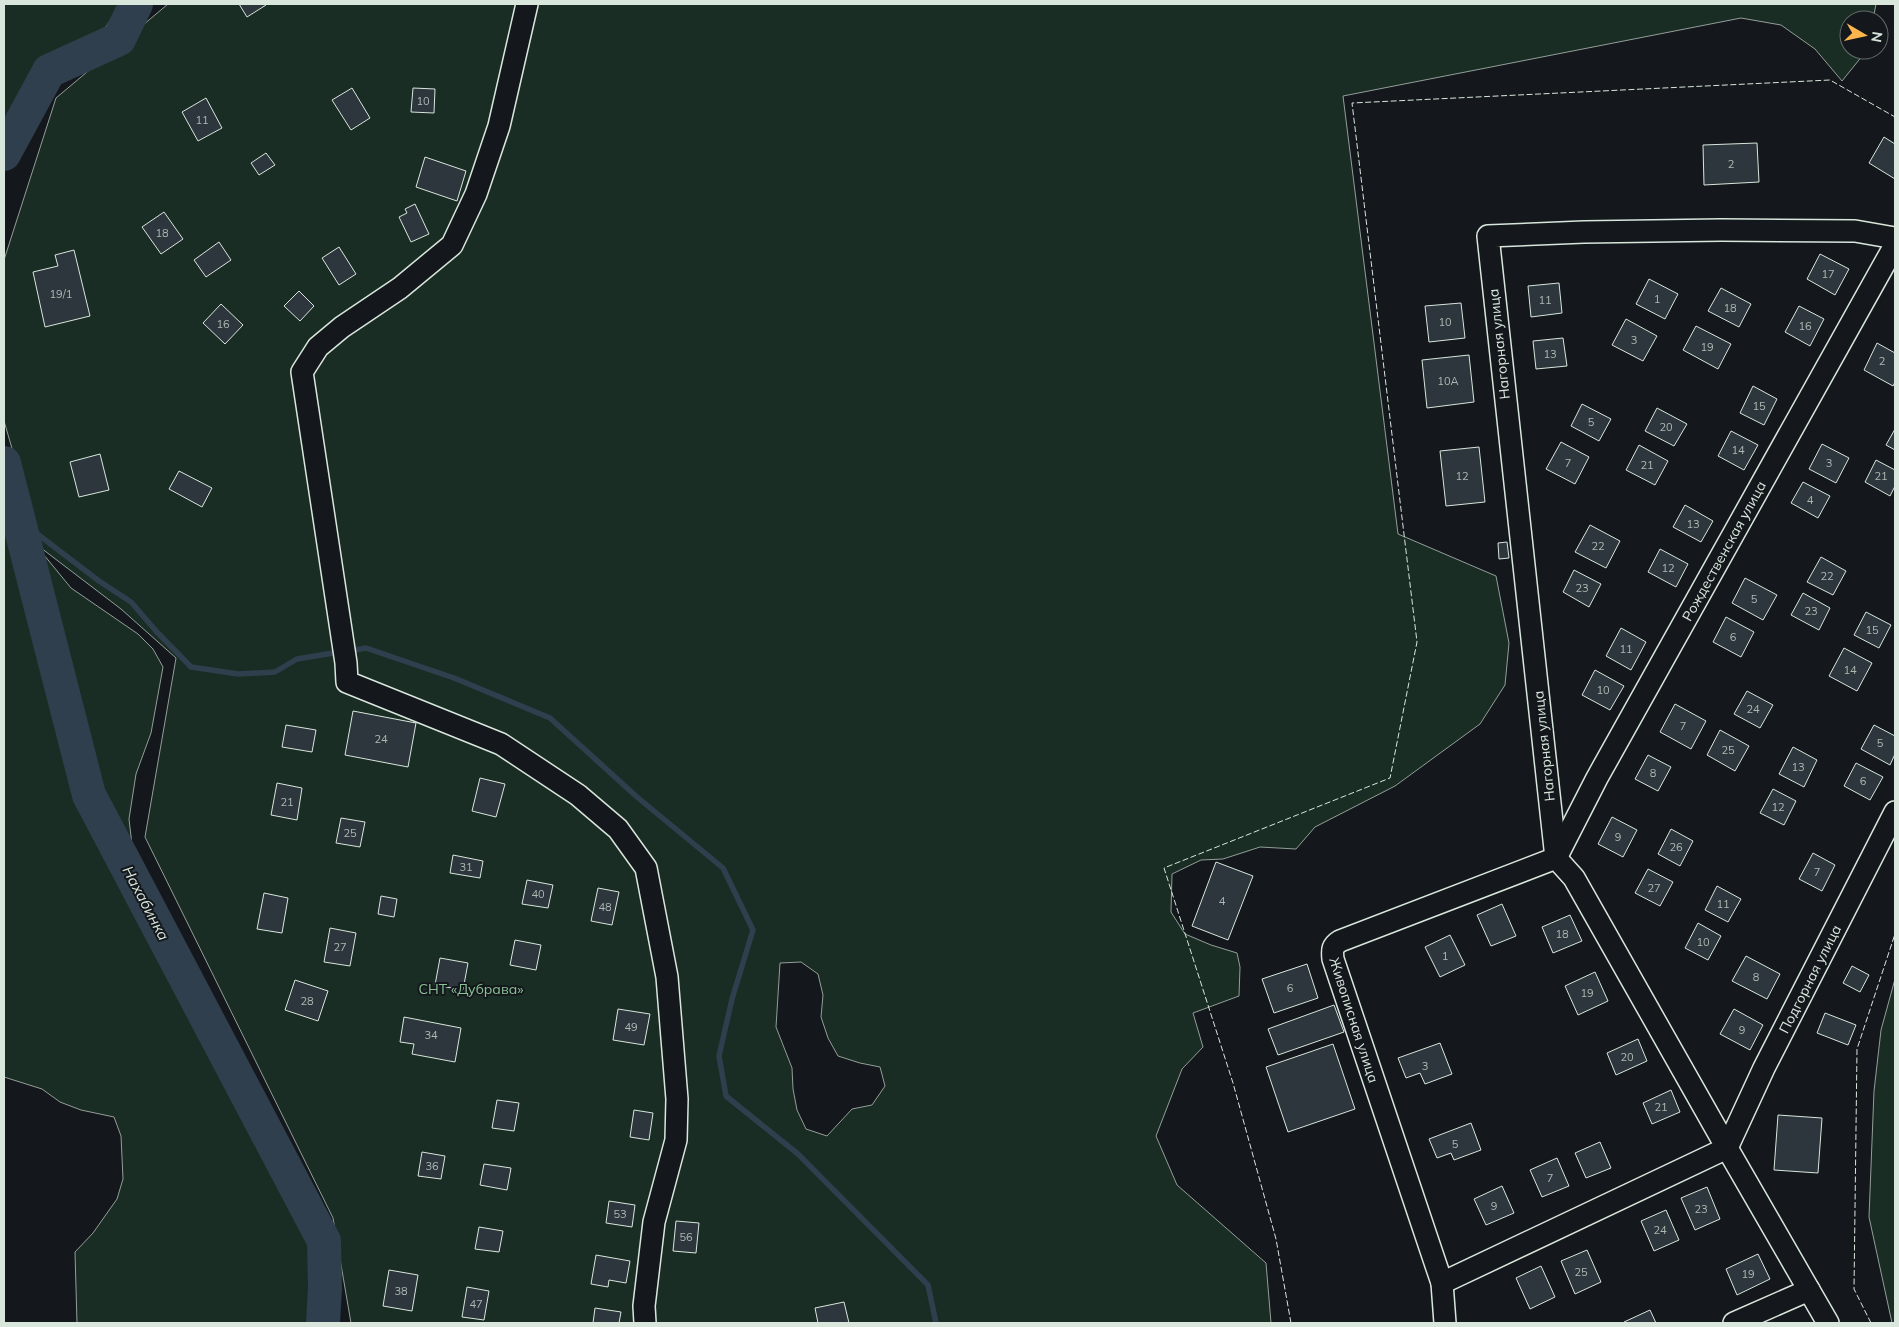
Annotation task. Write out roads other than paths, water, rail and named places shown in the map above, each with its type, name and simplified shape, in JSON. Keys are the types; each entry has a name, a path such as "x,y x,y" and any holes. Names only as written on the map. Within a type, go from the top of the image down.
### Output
{"street":[{"path":"527,4 499,126 476,194 452,246 400,288 336,332 318,347 302,372 342,633 347,682 501,744 578,795 618,829 646,868 667,977 677,1099 676,1140 654,1222 644,1306 645,1323"},
{"name":"Нагорная улица","path":"1556,858 1488,236 1584,232 1731,230 1855,231 1895,238"},
{"name":"Рождественская улица","path":"1556,858 1596,778 1895,245"},
{"name":"Подгорная улица","path":"1726,1148 1764,1068 1895,812"},
{"path":"1556,858 1574,878 1726,1148 1828,1323"},
{"name":"Живописная улица","path":"1445,1323 1442,1283 1333,959 1332,950 1335,944 1340,941 1556,858"},
{"path":"1442,1283 1726,1148"},
{"path":"1734,1323 1809,1290"}],"waterway":[{"name":"Нахабинка","path":"4,154 49,71 119,39 136,4"},
{"name":"Нахабинка","path":"4,463 89,795 324,1241 325,1288 323,1323"},
{"path":"19,520 99,581 131,602 191,667 238,674 275,672 297,659 339,652"},
{"path":"349,651 366,648 454,678 550,718 637,797 723,868 753,930 732,999 719,1056 726,1096 798,1154 928,1285 936,1323"}],"park label":[{"name":"СНТ «Дубрава»","path":"471,989"}]}
